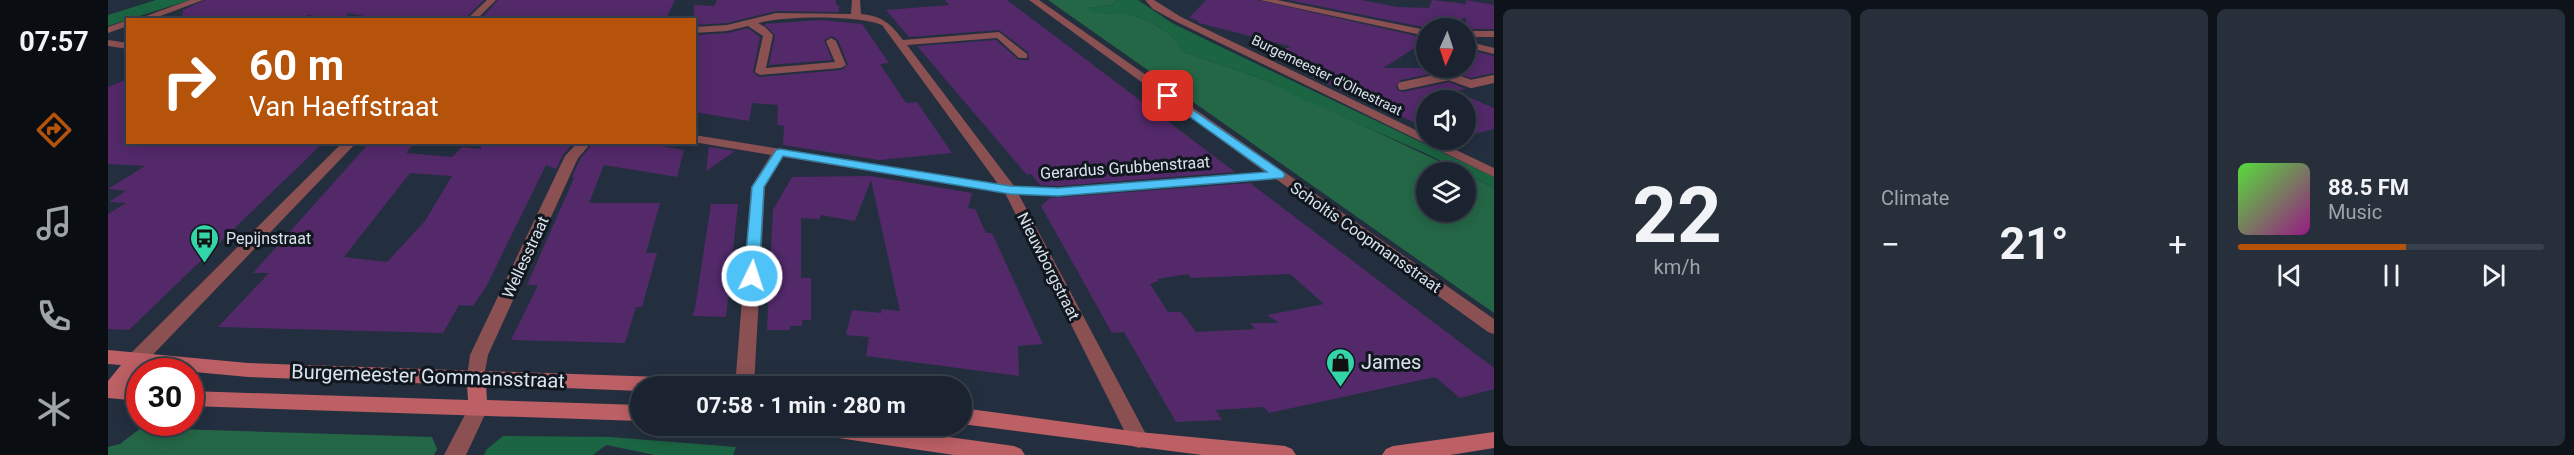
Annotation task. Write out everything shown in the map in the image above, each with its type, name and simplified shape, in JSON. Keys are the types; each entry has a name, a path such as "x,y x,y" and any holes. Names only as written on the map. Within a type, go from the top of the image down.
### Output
{"street":[{"path":"145,18 198,0"},
{"path":"472,18 492,0"},
{"path":"856,0 856,17"},
{"name":"Scholtis Coopmansstraat","path":"1033,0 1494,328"},
{"name":"Burgemeester d'Olnestraat","path":"1149,0 1156,7 1178,19 1494,173"},
{"path":"1264,0 1416,31"},
{"name":"Nieuwborgstraat","path":"696,30 720,29 776,16 872,18 885,23 1010,190 1139,440"},
{"path":"747,22 762,29 768,35 760,72 842,65 831,41"},
{"path":"108,30 126,24"},
{"path":"1476,34 1494,34"},
{"path":"900,44 999,35 1023,56"},
{"path":"108,43 126,46"},
{"path":"1476,46 1494,51"},
{"name":"Gerardus Grubbenstraat","path":"696,138 1010,190 1058,192 1279,175"},
{"path":"138,358 349,144"},
{"name":"Wellesstraat","path":"476,377 479,355 572,156 584,144"},
{"path":"747,376 758,187 780,152"},
{"name":"Burgemeester Gommansstraat","path":"108,357 126,359"},
{"name":"Burgemeester Gommansstraat","path":"204,366 248,370 630,383"},
{"path":"109,392 126,372"},
{"path":"455,455 478,408 476,377"},
{"path":"109,392 126,393"},
{"name":"Burgemeester Gommansstraat","path":"204,398 630,413"},
{"path":"972,417 1139,440 1285,455"},
{"path":"881,436 1014,455"},
{"path":"1392,455 1494,440"}],"lane":[{"path":"1402,86 1449,76 1471,84 1494,79"}],"green space":[{"path":"156,0 190,0 133,18 126,18 126,20 108,26 108,15"},
{"path":"1048,0 1117,0 1112,5 1088,8 1100,12 1132,15 1145,20 1173,38 1186,53 1268,81 1441,162 1416,162 1416,222 1476,222 1476,179 1494,188 1494,313"},
{"path":"1117,0 1138,0 1172,23 1416,140 1416,149 1298,97 1268,81 1186,53 1168,34 1145,20 1092,11 1087,8 1112,5"},
{"path":"1418,150 1438,150 1463,162 1443,162"},
{"path":"1476,168 1494,177 1494,188 1476,179"},
{"path":"204,430 432,437 437,449 434,455 108,455 108,447 120,444 130,436 204,436"},
{"path":"503,436 610,437 736,447 733,455 655,455 606,445 593,455 484,455 486,450"}],"building":[{"path":"205,0 484,0 466,18 376,18 347,13 348,18 307,15 307,18 182,18 183,10"},
{"path":"498,0 675,0 666,18 482,18"},
{"path":"717,0 836,0 839,12 776,11 727,23 696,25 694,5 714,6"},
{"path":"945,0 1007,0 1235,172 1058,186 1040,185 1031,174 1027,175 917,46 996,40 1019,60 1029,60 1028,52 999,30 909,37 886,10 949,5"},
{"path":"1206,0 1258,0 1416,36 1416,47 1383,68 1416,68 1416,77 1401,80 1396,87 1398,90 1403,92 1449,82 1466,89 1416,90 1416,123 1263,52 1292,47 1199,23 1189,18"},
{"path":"1288,0 1361,0 1397,7 1429,8 1432,0 1466,4 1466,0 1494,5 1494,29 1476,29 1476,18 1466,17 1416,18 1416,26"},
{"path":"820,20 862,24 889,63 880,64 906,103 917,102 952,153 879,160 783,145 784,126 777,125 778,105 752,103 749,121 696,112 696,35 728,33 748,28 760,37 753,72 759,77 842,70 848,64 838,40 832,36 824,40 832,60 769,65 775,35 764,24"},
{"path":"1476,52 1494,56 1494,73 1476,77"},
{"path":"126,80 126,144 322,144 129,330 108,329 108,214 126,203 109,202 126,191 108,189 145,166 108,164 108,87"},
{"path":"1476,100 1494,108 1494,129 1476,134"},
{"path":"368,144 413,144 406,153 452,157 462,147 481,149 481,144 572,144 556,169 546,165 487,285 473,306 459,305 443,333 218,327 269,273 253,273","holes":["410,173 452,176 425,221 387,262 344,257"]},
{"path":"592,144 650,144 684,150 677,177 604,165 589,203 660,203 646,253 657,253 642,307 636,307 625,343 511,340 538,285 527,285 574,178 572,177 580,159"},
{"path":"709,147 735,151 706,171"},
{"path":"870,176 972,193 968,208 975,209 986,233 992,233 1043,344 1018,346 1019,376 866,356 869,337 846,335 852,310 881,313 881,309 900,311 871,180 855,221 821,215 819,219 801,218 801,278 811,278 811,320 802,320 802,326 790,326 790,330 767,330 773,210 792,177"},
{"path":"1250,183 1494,368 1494,389 1460,398 1435,377 1269,413 1264,407 1216,410 1222,420 1176,422 1124,332 1112,333 1041,206 1050,198","holes":["1188,274 1191,278 1290,274 1324,304 1267,315 1279,323 1250,323 1255,329 1196,332 1181,312 1168,312 1150,284 1158,281 1157,279"]},
{"path":"711,204 738,204 726,317 692,316"}],"place":[{"name":"Pepijnstraat","path":"205,264"},
{"name":"James","path":"1340,388"}],"route":[{"path":"752,276 758,187 780,152 1010,190 1058,192 1279,175 1168,96"}]}
